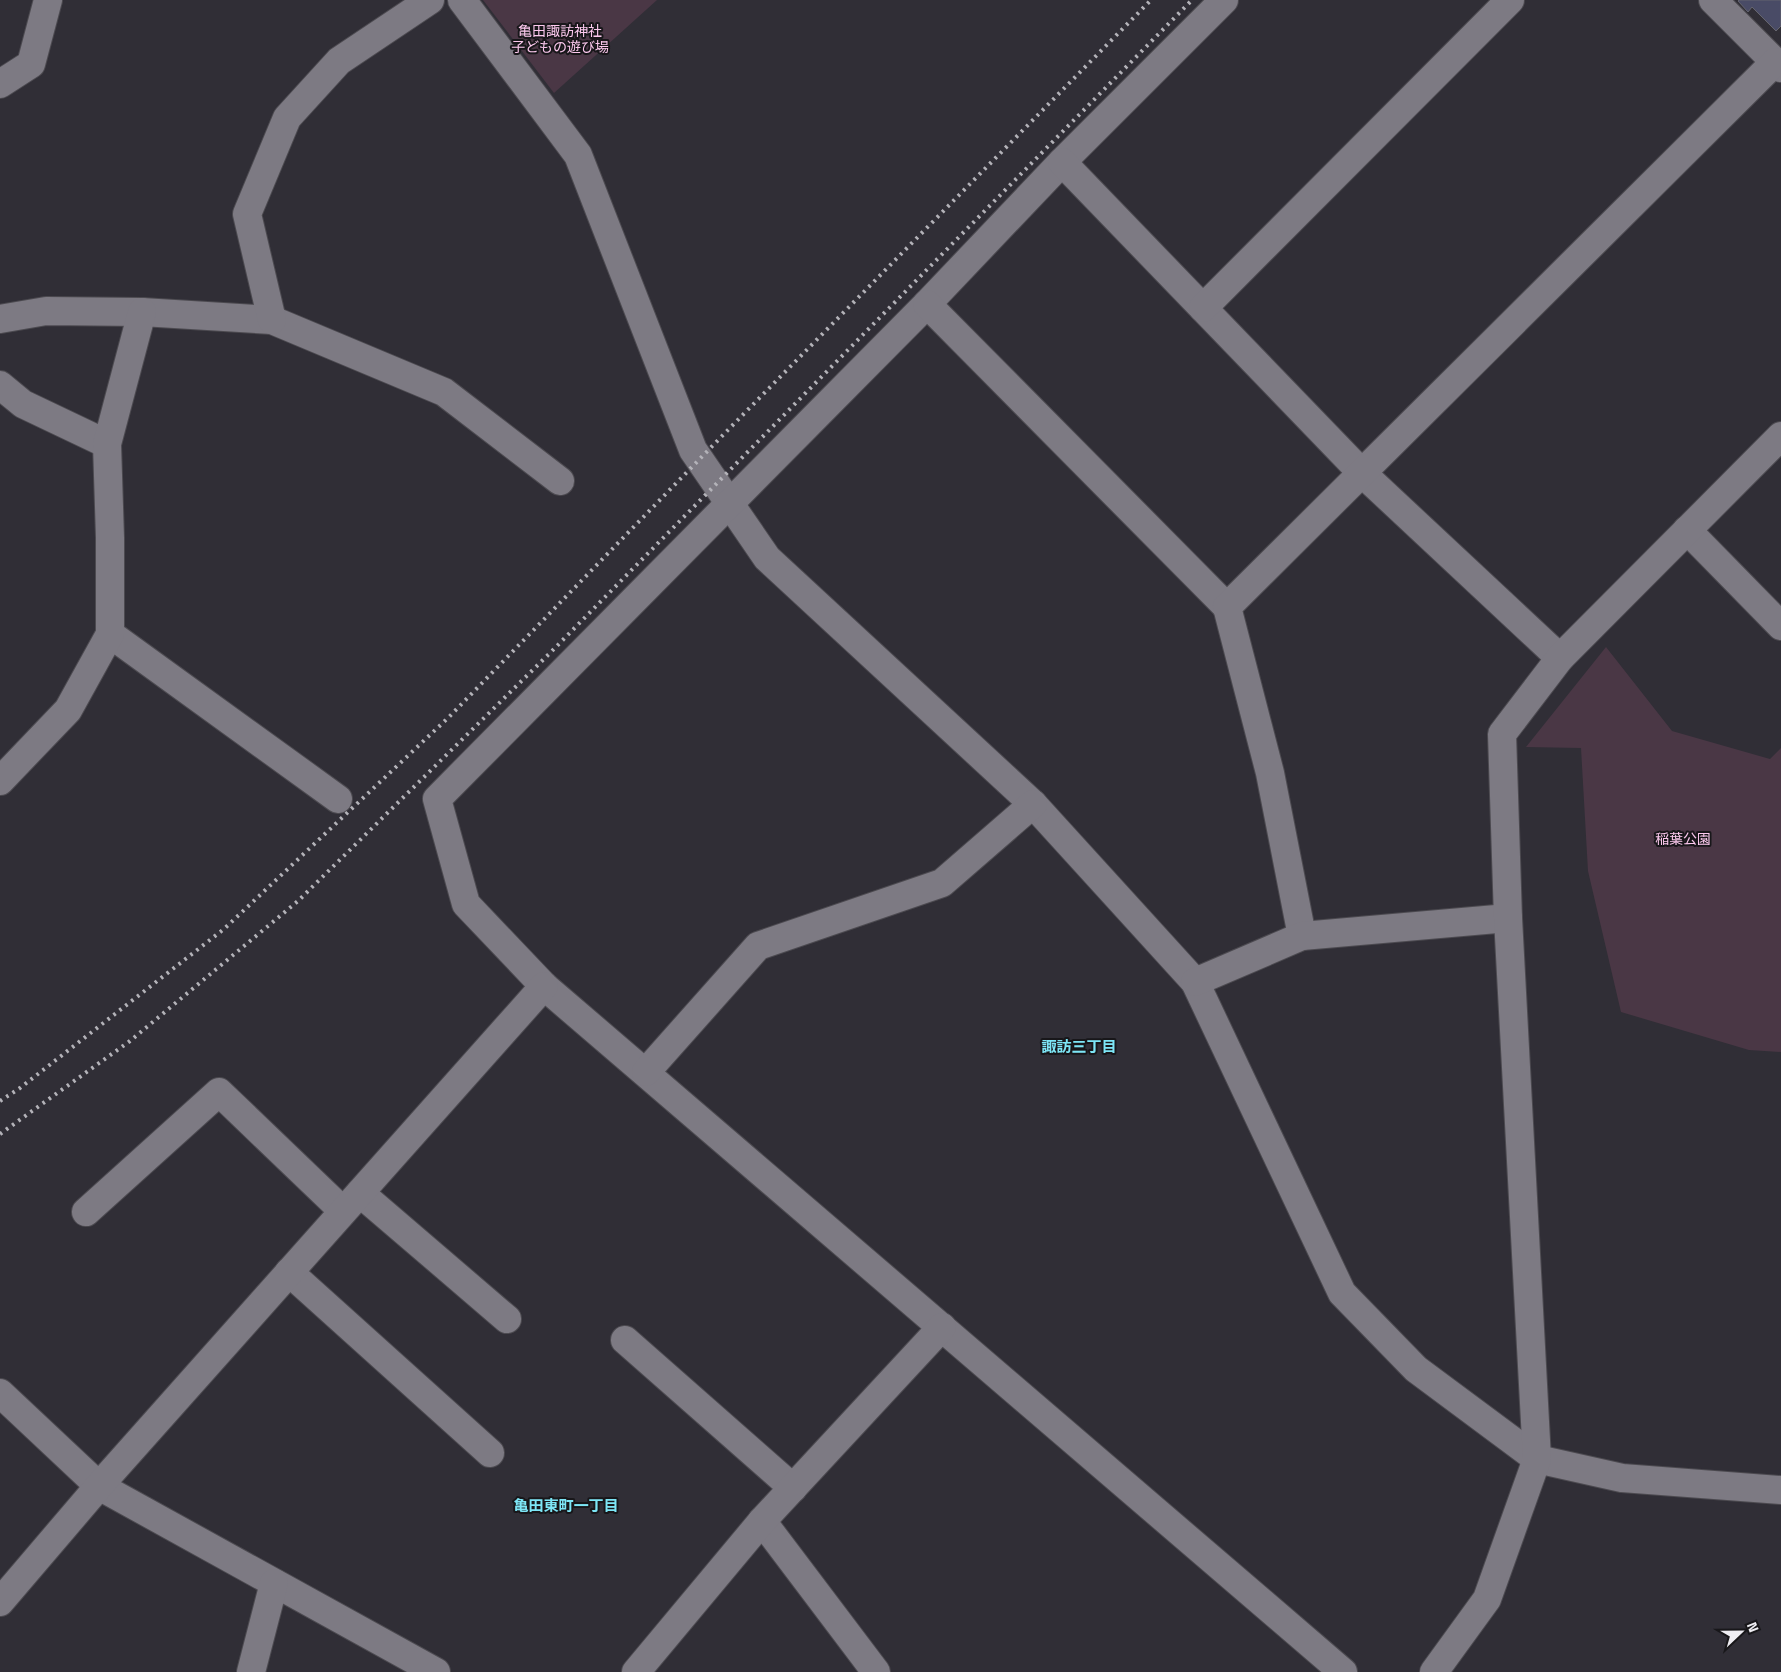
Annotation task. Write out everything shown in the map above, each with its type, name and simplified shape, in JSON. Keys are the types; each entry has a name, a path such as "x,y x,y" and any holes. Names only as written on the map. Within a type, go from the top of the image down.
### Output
{"street":[{"path":"0,84 31,64 48,0"},
{"path":"272,320 247,214 287,118 338,61 430,0"},
{"path":"462,0 578,155 693,450 767,558 1033,804 1195,982 1342,1293 1416,1369 1537,1459 1622,1478 1781,1490"},
{"path":"1224,0 1062,162 927,304 437,800 466,904 544,986 1343,1672"},
{"path":"1203,308 1510,0"},
{"path":"1227,607 1362,472 1778,65 1713,0"},
{"path":"1062,162 1362,472 1560,658"},
{"path":"927,304 1227,607 1270,773 1302,936"},
{"path":"0,319 46,311 142,312 272,320 444,392 560,481"},
{"path":"0,781 68,710 110,634 110,538 107,444 142,312"},
{"path":"0,385 23,404 107,444"},
{"path":"1434,1672 1487,1599 1537,1459 1508,918 1502,734 1560,658 1781,436"},
{"path":"1687,530 1781,626"},
{"path":"110,634 338,800"},
{"path":"646,1072 758,946 942,883 1033,804"},
{"path":"1195,982 1302,936 1508,918"},
{"path":"0,1602 98,1486 544,986"},
{"path":"86,1212 219,1092 352,1202 507,1319"},
{"path":"289,1272 490,1453"},
{"path":"636,1672 762,1521 942,1327"},
{"path":"625,1340 793,1488"},
{"path":"0,1393 98,1486 436,1672"},
{"path":"762,1521 876,1672"},
{"path":"251,1672 274,1583"}],"green space":[{"name":"亀田諏訪神社 子どもの遊び場","path":"483,0 657,0 554,93"},
{"name":"稲葉公園","path":"1606,647 1672,731 1770,759 1781,748 1781,1052 1749,1050 1621,1012 1588,871 1581,748 1526,747"}],"building":[{"path":"1739,0 1781,0 1781,26 1776,31 1752,7 1748,12"}],"railway":[{"path":"0,1101 20,1088 224,929 449,717 1151,0"},
{"path":"0,1134 130,1041 298,901 551,652 1192,0"}],"district":[{"name":"諏訪三丁目","path":"1079,1046"},
{"name":"亀田東町一丁目","path":"566,1505"}]}
